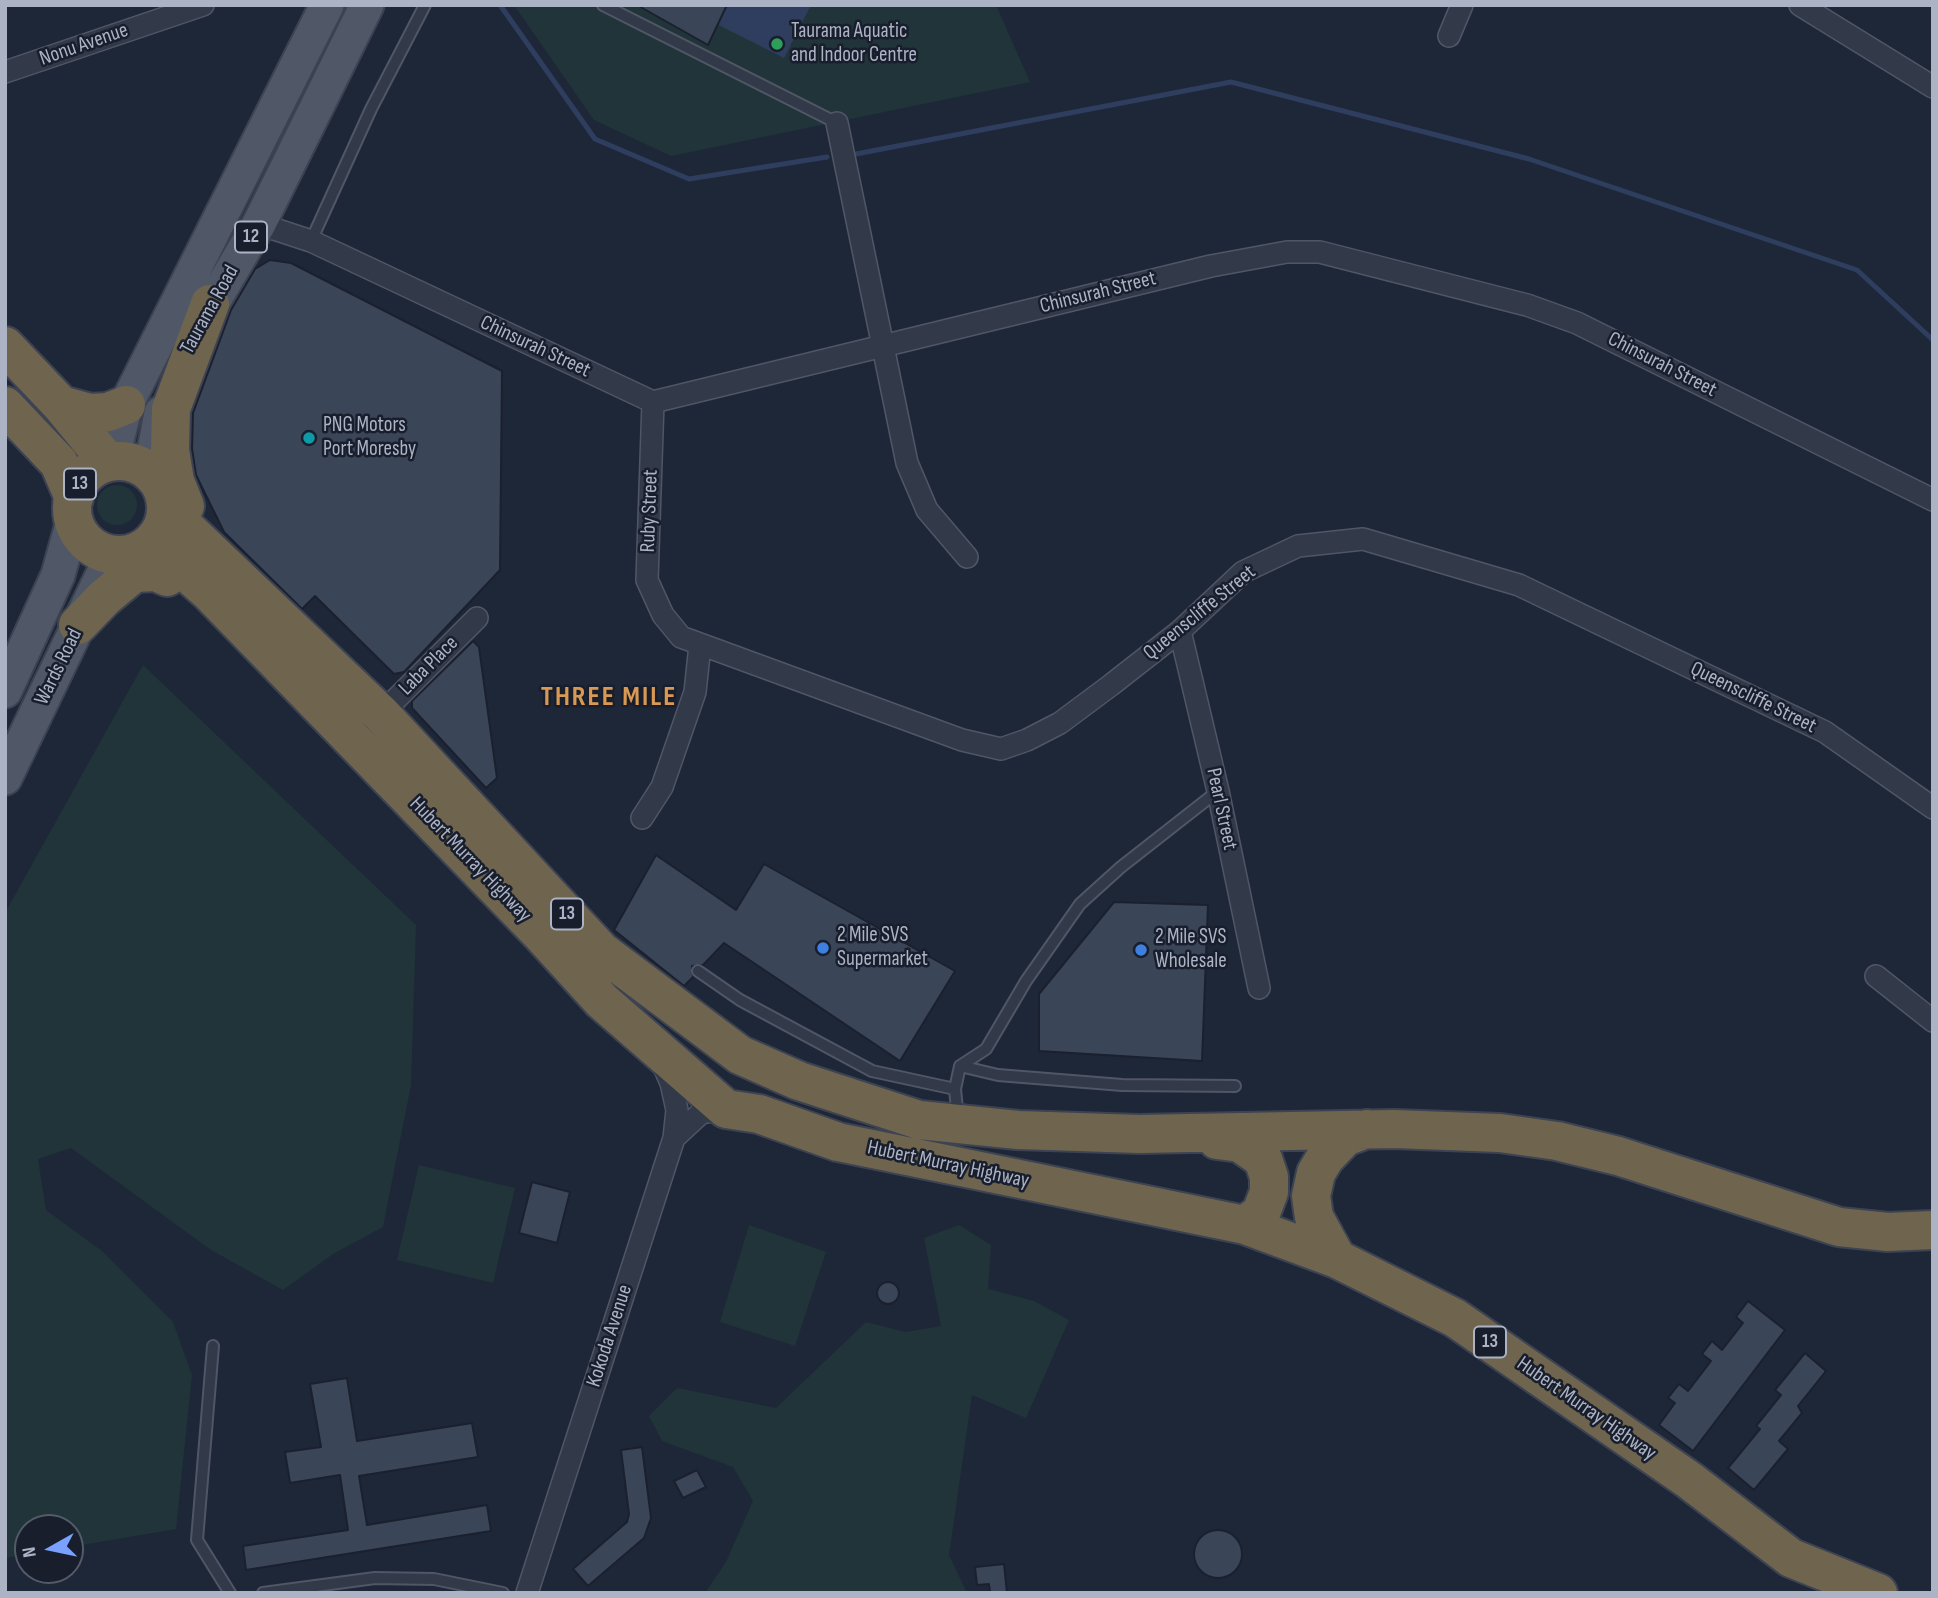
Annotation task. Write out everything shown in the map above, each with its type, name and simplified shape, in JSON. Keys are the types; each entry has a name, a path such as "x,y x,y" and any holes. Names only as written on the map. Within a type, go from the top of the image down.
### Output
{"highway":[{"path":"210,304 171,409 170,450 175,481 183,502 222,562"},
{"name":"13","path":"5,346 109,460 137,465 150,472 165,496 167,510"},
{"path":"61,405 90,413 108,412 126,405"},
{"name":"13","path":"5,406 59,463 86,542 129,552"},
{"name":"13","path":"74,509 86,475 109,460"},
{"path":"129,552 160,533 167,510"},
{"name":"Hubert Murray Highway","path":"167,510 380,714 601,951 740,1055 799,1082 919,1120 956,1107 1139,1134 1367,1129 1500,1133 1557,1141 1618,1156 1839,1227 1888,1232 1933,1230"},
{"name":"Hubert Murray Highway","path":"129,552 177,564 262,644 601,1001 726,1110 759,1114 838,1142 1245,1225 1337,1259 1455,1318 1689,1480 1791,1558 1878,1593"},
{"path":"78,625 134,573 156,572 209,603 246,636 262,644"},
{"path":"1337,1259 1314,1217 1311,1196 1316,1173 1325,1158 1345,1137 1367,1129"},
{"path":"1139,1134 1164,1142 1229,1140 1247,1146 1263,1159 1269,1177 1269,1192 1261,1213 1245,1225"}],"main road":[{"name":"Taurama Road","path":"109,460 126,405 327,5"},
{"name":"Taurama Road","path":"150,472 154,437 166,393 210,304 259,224 367,5"},
{"name":"Wards Road","path":"5,691 58,575 74,509"},
{"name":"Wards Road","path":"5,778 78,625 129,552"}],"street":[{"name":"Nonu Avenue","path":"5,72 203,5"},
{"path":"1449,36 1462,5"},
{"path":"1800,5 1835,14 1933,87"},
{"path":"837,123 907,463 927,510 967,556"},
{"name":"Chinsurah Street","path":"259,224 311,241 653,402 1222,264 1287,252 1320,252 1527,305 1577,323 1933,500"},
{"name":"Ruby Street","path":"653,402 647,580 663,615"},
{"name":"Queenscliffe Street","path":"663,615 681,637 700,645 962,740 1001,749 1060,723 1180,631 1243,572 1298,546 1326,540 1363,539 1519,585 1825,732 1933,808"},
{"name":"Laba Place","path":"380,714 477,618"},
{"name":"Pearl Street","path":"1180,631 1218,792 1259,988"},
{"path":"642,818 662,787 695,692 700,645"},
{"path":"1876,976 1933,1021"},
{"path":"646,1040 671,1083 677,1110 674,1138"},
{"name":"Kokoda Avenue","path":"527,1593 674,1138 701,1113 726,1110"}],"lane":[{"path":"311,241 371,108 425,5"},
{"path":"609,6 837,123"},
{"path":"960,1066 986,1049 1026,981 1080,904 1121,867 1218,792"},
{"path":"698,971 740,1000 872,1071 956,1107 960,1066"},
{"path":"960,1066 998,1075 1122,1085 1235,1087"},
{"path":"213,1346 197,1539 230,1593"},
{"path":"263,1593 375,1578 435,1579 503,1593"}],"green space":[{"name":"Taurama Aquatic and Indoor Centre","path":"514,5 996,5 1030,82 671,156 594,120"},
{"path":"117,485 131,491 137,505 131,519 117,525 103,519 97,505 103,491"},
{"path":"143,665 416,925 411,1085 383,1227 333,1254 283,1290 211,1250 71,1148 38,1159 46,1210 102,1251 173,1322 192,1375 176,1529 84,1545 84,1514 14,1514 14,1556 5,1558 5,913"},
{"path":"419,1165 515,1188 493,1283 397,1260"},
{"path":"749,1225 826,1252 795,1346 720,1322"},
{"path":"959,1225 991,1245 988,1289 1034,1301 1069,1320 1026,1418 972,1395 949,1555 967,1593 705,1593 726,1562 753,1501 733,1467 662,1441 649,1416 677,1388 776,1408 866,1322 906,1332 941,1326 924,1238"}],"water":[{"path":"694,5 811,5 784,58 691,11"}],"building":[{"path":"637,5 727,5 708,45"},
{"name":"PNG Motors Port Moresby","path":"270,260 291,263 502,371 500,570 404,672 394,674 315,596 302,609 224,532 196,475 192,449 193,413 231,310 255,269"},
{"path":"473,641 479,647 497,778 486,788 412,708 412,701"},
{"name":"2 Mile SVS Supermarket","path":"656,855 736,910 764,864 955,971 900,1061 724,943 703,965 692,966 693,977 684,986 614,930"},
{"name":"2 Mile SVS Wholesale","path":"1114,902 1208,905 1202,1061 1039,1051 1039,994"},
{"path":"532,1182 570,1192 557,1243 519,1233"},
{"path":"884,1282 892,1282 899,1289 899,1297 892,1304 884,1304 877,1297 877,1289"},
{"path":"1748,1301 1785,1330 1693,1451 1659,1425 1675,1403 1668,1398 1679,1384 1688,1391 1711,1361 1702,1354 1712,1341 1722,1350 1743,1323 1736,1317"},
{"path":"1805,1353 1826,1371 1798,1406 1802,1413 1779,1441 1788,1449 1754,1490 1728,1468 1760,1429 1756,1426 1781,1395 1775,1390"},
{"path":"347,1378 357,1441 472,1423 478,1457 359,1476 367,1525 487,1505 491,1531 246,1570 243,1546 348,1530 340,1475 290,1483 285,1452 321,1447 310,1384"},
{"path":"642,1447 651,1518 644,1538 588,1586 573,1569 627,1522 629,1514 621,1450"},
{"path":"697,1470 706,1487 683,1498 674,1481"},
{"path":"1218,1530 1227,1531 1235,1537 1241,1545 1241,1563 1235,1571 1227,1577 1218,1578 1209,1577 1201,1571 1195,1563 1194,1554 1195,1545 1201,1537 1209,1531"},
{"path":"1004,1564 1007,1593 990,1593 989,1584 977,1585 975,1567"}],"waterway":[{"path":"500,5 595,139 689,179 827,157"},
{"path":"856,154 1231,82 1529,159 1857,270 1933,340"}],"place":[{"name":"Taurama Aquatic and Indoor Centre","path":"777,44"},
{"name":"PNG Motors Port Moresby","path":"309,438"},
{"name":"2 Mile SVS Supermarket","path":"823,948"},
{"name":"2 Mile SVS Wholesale","path":"1141,950"}],"district":[{"name":"THREE MILE","path":"609,698"}]}
